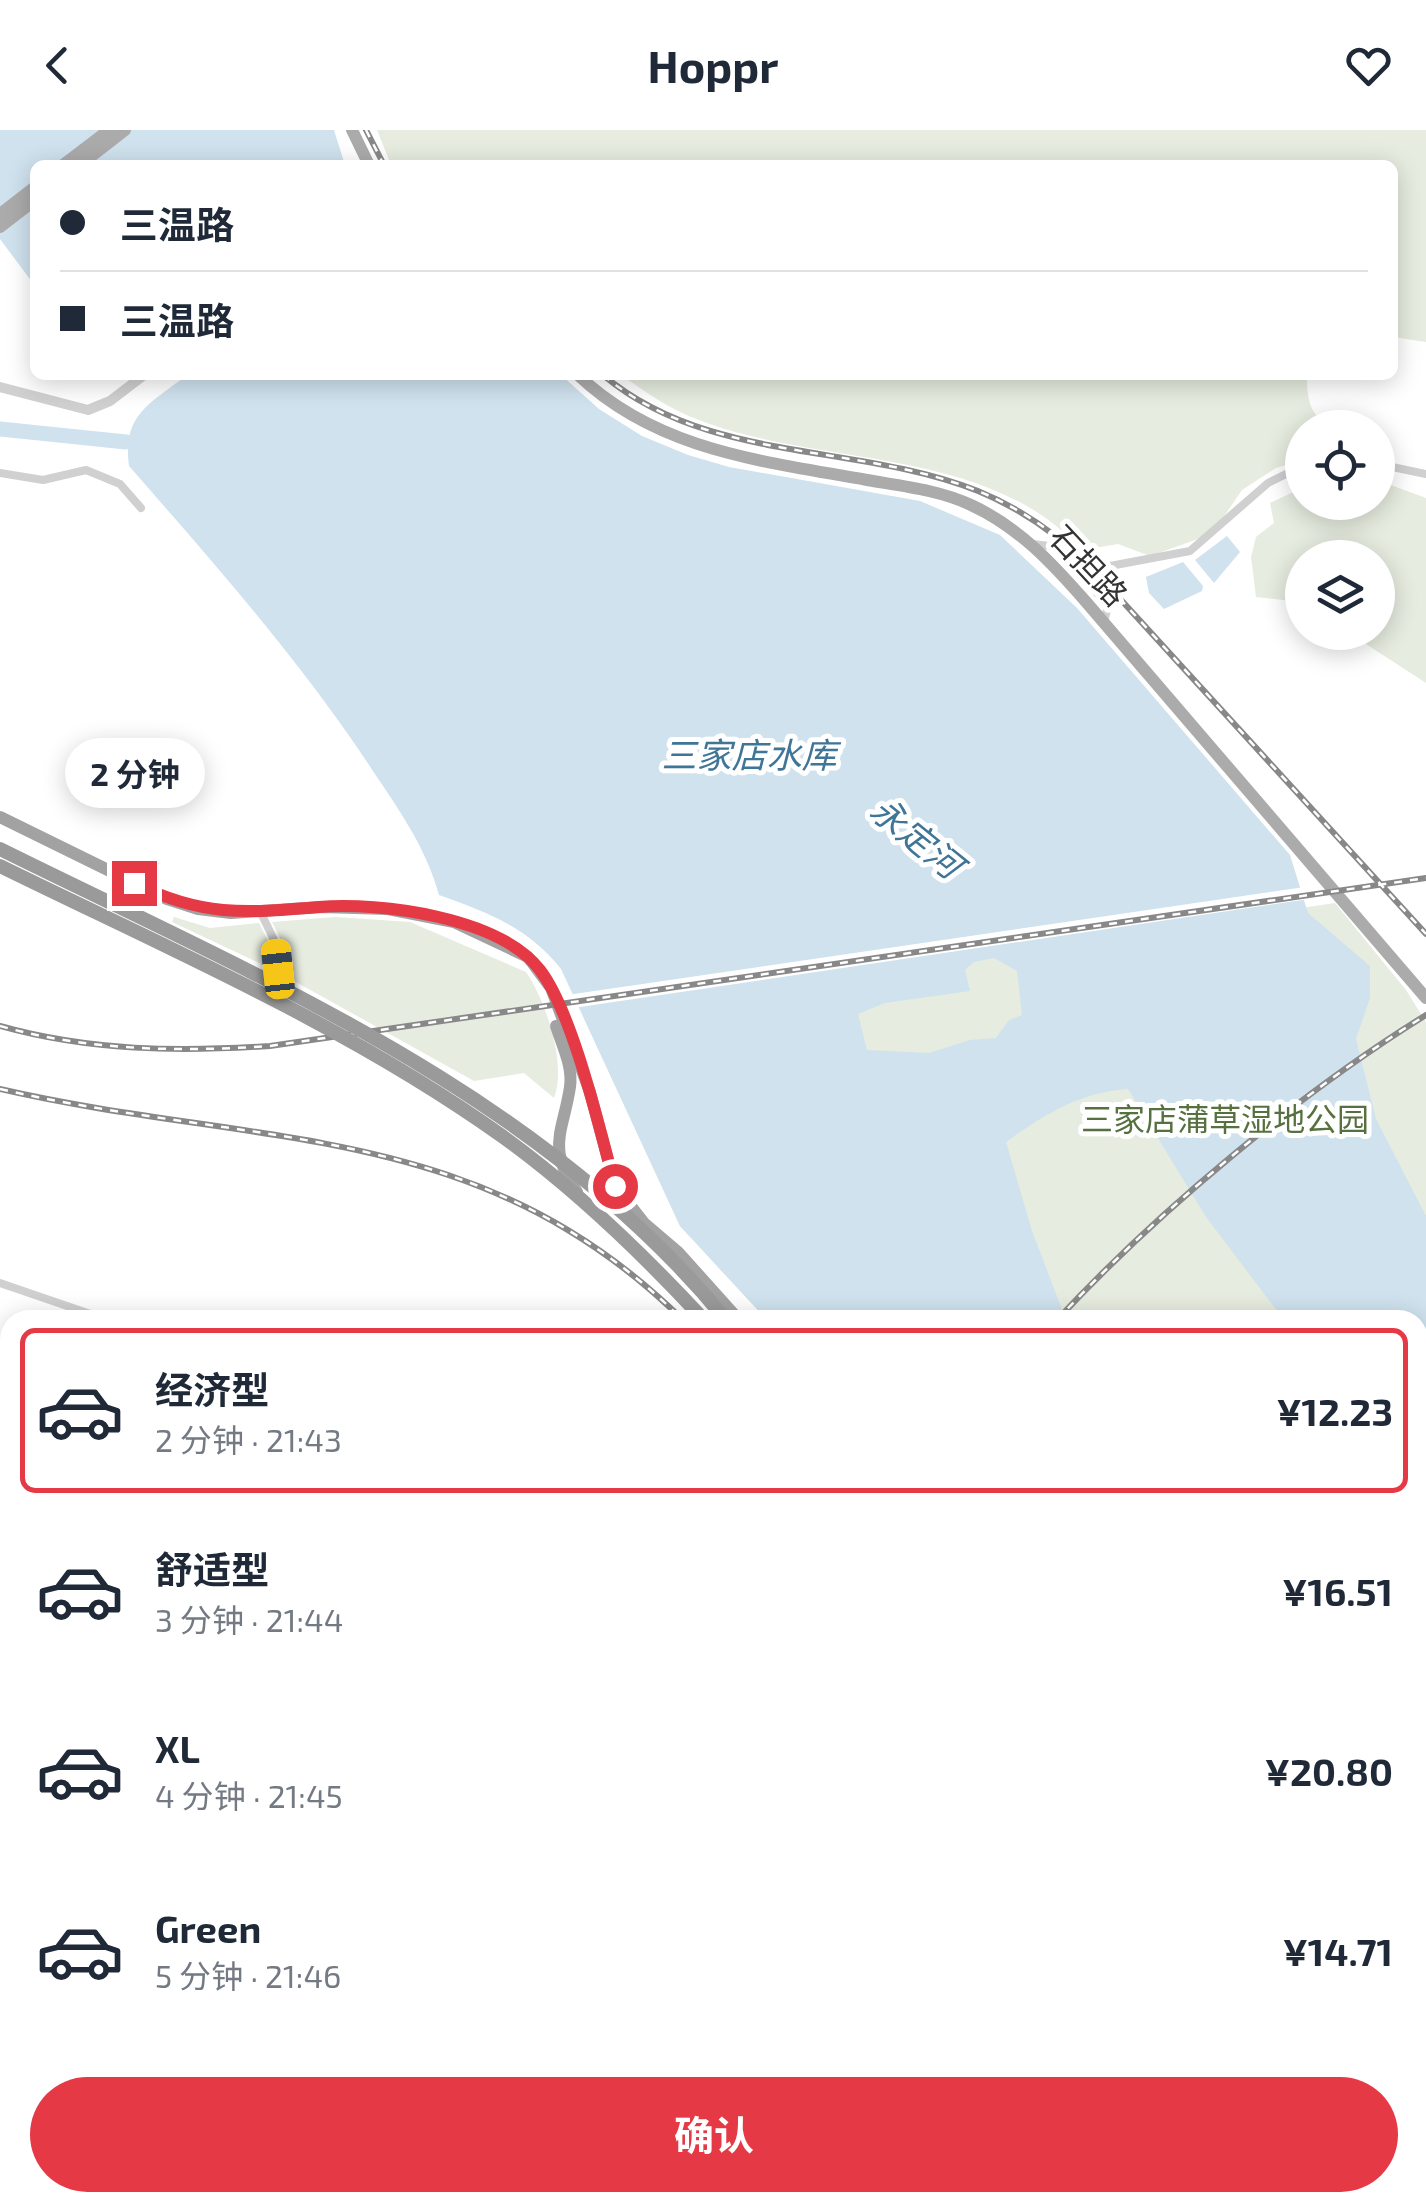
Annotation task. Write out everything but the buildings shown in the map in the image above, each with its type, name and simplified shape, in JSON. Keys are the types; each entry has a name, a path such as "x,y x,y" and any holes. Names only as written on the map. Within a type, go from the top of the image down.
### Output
{"highway":[{"path":"0,817 167,900 198,909 261,913 358,906 454,922 507,943 541,970 590,1092 615,1186 644,1223 678,1252 730,1310"},
{"path":"0,849 334,1014 417,1062 564,1165 667,1257 717,1310"},
{"path":"0,866 324,1028 408,1076 501,1136 601,1216"},
{"path":"420,914 503,950 536,974 568,1062 570,1086 558,1144 565,1174 694,1310"}],"main road":[{"path":"69,160 108,130"},
{"path":"87,160 126,130"},
{"path":"352,130 367,160"},
{"path":"0,214 30,191"},
{"path":"0,228 30,204"},
{"name":"石担路","path":"585,380 648,426 688,443 731,455 938,494 971,505 1033,544 1426,998"}],"street":[{"path":"0,387 88,410 110,401 137,380"},
{"path":"1395,468 1426,474"},
{"path":"0,473 43,480 86,470 120,484 141,508"},
{"path":"1078,572 1190,551 1268,483 1285,474"},
{"path":"1033,544 1057,547 1108,606 1104,622"},
{"path":"261,913 275,942 278,969"},
{"path":"0,1283 79,1310"}],"green space":[{"path":"377,130 1426,130 1426,342 1398,338 1398,160 389,160"},
{"path":"628,380 1307,380 1314,410 1285,410 1285,465 1242,490 1212,534 1150,556 1118,544 1082,550 1041,515 994,490 943,473 782,443 730,430 672,408"},
{"path":"1395,487 1426,498 1426,683 1375,650 1395,650 1395,540 1285,540 1285,600 1256,597 1251,557 1256,537 1274,523 1270,503 1285,496 1285,520 1395,520"},
{"name":"三家店蒲草湿地公园","path":"1335,903 1406,990 1426,1022 1426,1310 758,1310 680,1226 582,1014"},
{"path":"174,917 210,928 259,923 272,949 274,970 172,922"},
{"path":"335,917 410,922 526,972 541,999 556,1051 554,1098 524,1073 474,1081 287,977 281,940 272,922"}],"water":[{"path":"0,130 334,130 343,160 30,160 30,279 0,239"},
{"name":"三家店水库","path":"181,380 567,380 599,409 642,436 688,455 729,467 920,501 1000,535 1077,608 1290,855 1308,913 1370,966 1370,998 1356,1039 1376,1119 1426,1216 1426,1310 1276,1310 1206,1217 1128,1089 1063,1106 1006,1142 1032,1231 1062,1310 758,1310 680,1226 561,969 521,932 491,915 439,895 409,826 340,723 253,610 129,466 130,434 151,403","holes":["994,958 1017,971 1022,1015 1009,1020 996,1038 970,1040 929,1053 867,1050 858,1014 885,1003 970,991 965,970 974,962"]},
{"path":"1227,536 1240,552 1214,583 1195,560"},
{"path":"1183,562 1203,586 1202,591 1164,609 1149,593 1146,577"}],"pier":[{"path":"1305,887 1309,899 573,1008 567,995"}],"waterway":[{"path":"0,429 126,442"}],"railway":[{"path":"366,130 381,160"},
{"path":"610,380 645,404 689,424 736,438 931,476 994,498 1038,523 1091,567 1426,934"},
{"path":"0,1026 67,1041 134,1048 270,1046 1426,878"},
{"path":"1067,1310 1140,1237 1232,1156 1329,1080 1426,1015"},
{"path":"0,1089 361,1151 444,1174 526,1207 605,1254 671,1310"}],"route":[{"path":"134,883 167,900 198,909 267,913 321,907 388,909 454,922 507,943 541,970 551,988 590,1092 615,1186"}],"water label":[{"name":"永定河","path":"916,838"}]}
